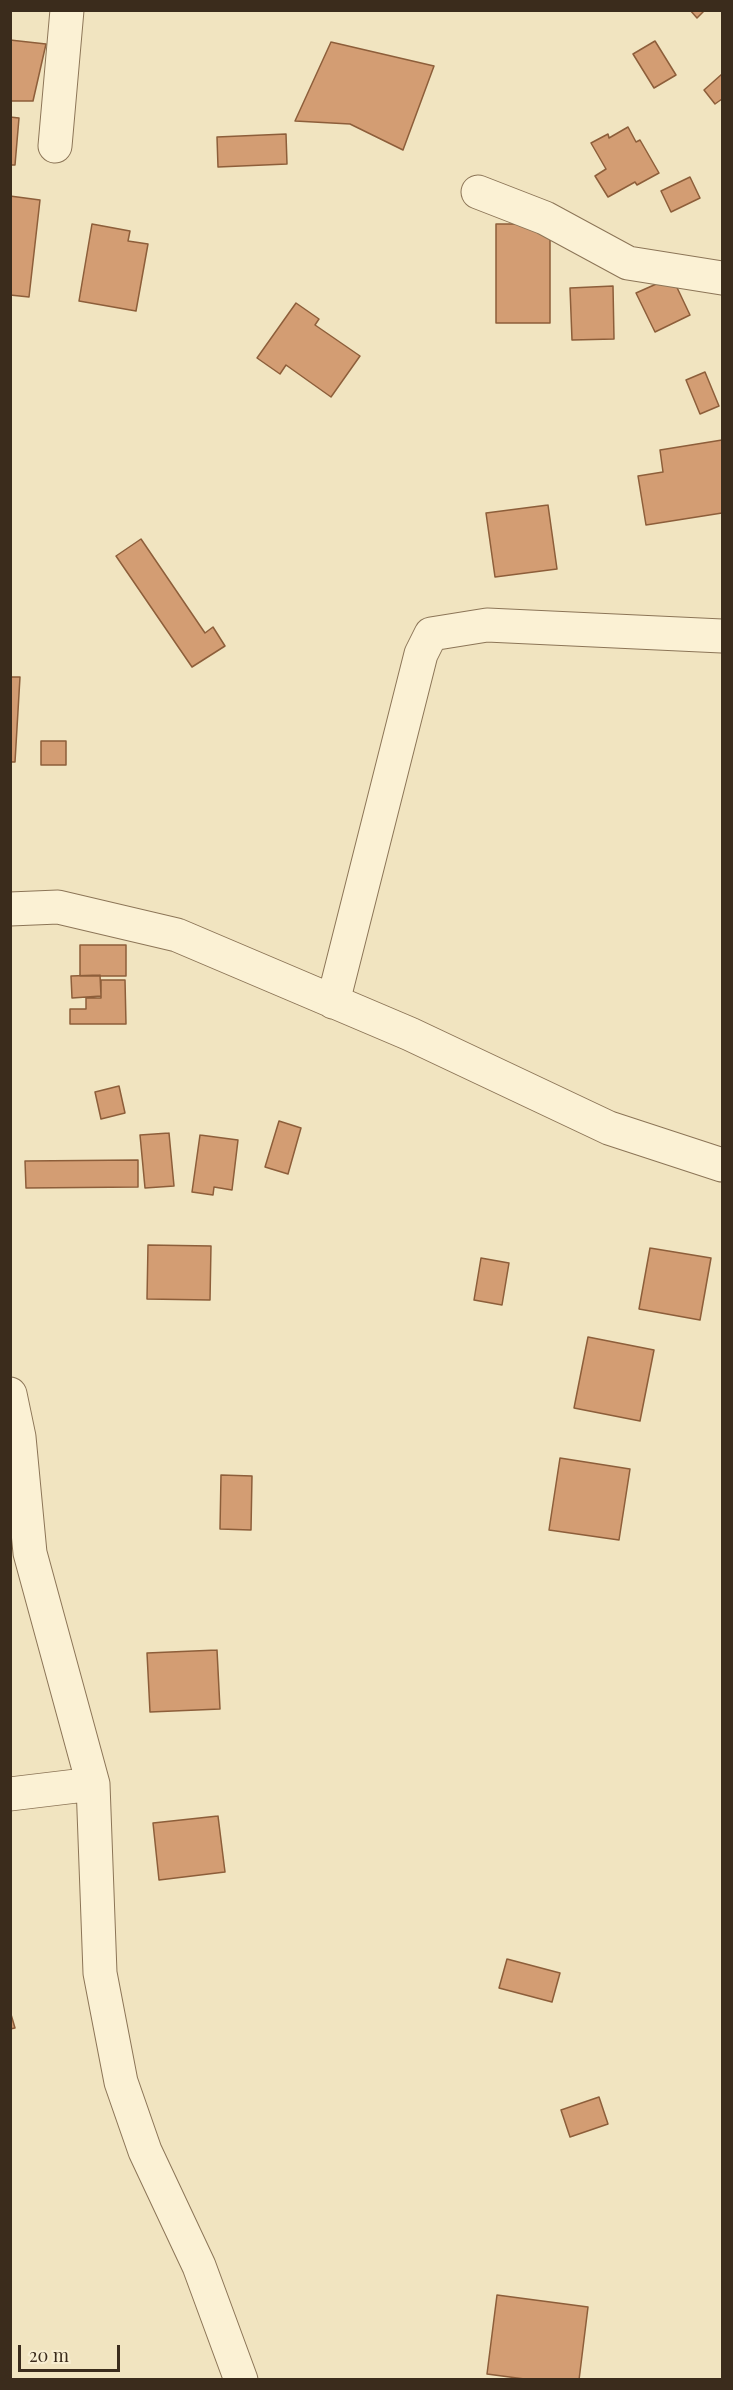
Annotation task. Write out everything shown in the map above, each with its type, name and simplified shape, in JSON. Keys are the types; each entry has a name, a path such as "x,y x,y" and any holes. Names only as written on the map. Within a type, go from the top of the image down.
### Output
{"street":[{"path":"55,146 67,10"},
{"path":"478,192 545,218 628,263 723,278"},
{"path":"333,1002 421,654 430,634 487,625 723,636"},
{"path":"10,909 58,907 177,935 410,1034 609,1128 723,1165"},
{"path":"10,1394 30,1553 93,1784 100,1973 121,2082 145,2151 199,2266 241,2379"},
{"path":"10,1794 93,1784"}],"building":[{"path":"690,10 705,10 697,18"},
{"path":"10,40 46,44 33,101 10,101"},
{"path":"655,41 676,75 654,88 633,54"},
{"path":"331,42 434,66 403,150 350,124 295,121"},
{"path":"722,74 722,99 715,104 704,90"},
{"path":"10,117 19,118 15,165 10,165"},
{"path":"628,127 636,142 640,140 659,173 637,185 635,182 608,197 595,176 606,169 591,143 608,134 609,138"},
{"path":"286,134 287,164 218,167 217,137"},
{"path":"690,177 700,198 671,212 661,191"},
{"path":"10,196 40,200 29,297 10,295"},
{"path":"92,224 130,231 128,241 148,244 136,311 79,301"},
{"path":"496,224 550,224 550,323 496,323"},
{"path":"672,277 690,315 655,332 636,293"},
{"path":"613,286 614,339 572,340 570,288"},
{"path":"296,303 319,319 315,325 360,356 331,397 286,365 280,374 257,358"},
{"path":"705,372 719,406 700,414 686,380"},
{"path":"722,440 722,513 646,525 638,476 663,472 660,450"},
{"path":"548,505 557,569 495,577 486,513"},
{"path":"141,539 205,633 213,627 225,646 192,667 116,556"},
{"path":"10,677 20,677 15,762 10,762"},
{"path":"41,741 66,741 66,765 41,765"},
{"path":"80,945 126,945 126,976 80,976"},
{"path":"100,975 101,996 72,998 71,976"},
{"path":"101,980 125,980 126,1024 70,1024 70,1009 86,1009 86,998 101,998"},
{"path":"119,1086 125,1113 101,1119 95,1092"},
{"path":"279,1121 301,1128 288,1174 265,1167"},
{"path":"169,1133 174,1186 145,1188 140,1135"},
{"path":"200,1135 238,1140 232,1190 214,1187 213,1195 192,1192"},
{"path":"138,1160 138,1187 26,1188 25,1161"},
{"path":"148,1245 211,1246 210,1300 147,1299"},
{"path":"650,1248 711,1258 700,1320 639,1309"},
{"path":"481,1258 509,1263 502,1305 474,1300"},
{"path":"588,1337 654,1350 640,1421 574,1408"},
{"path":"560,1458 630,1469 619,1540 549,1530"},
{"path":"221,1475 252,1476 251,1530 220,1529"},
{"path":"217,1650 220,1709 150,1712 147,1653"},
{"path":"218,1816 225,1872 159,1880 153,1823"},
{"path":"507,1959 560,1973 552,2002 499,1988"},
{"path":"10,2011 15,2028 10,2029"},
{"path":"599,2097 608,2124 570,2137 561,2110"},
{"path":"497,2295 588,2307 579,2380 532,2380 487,2374"}]}
